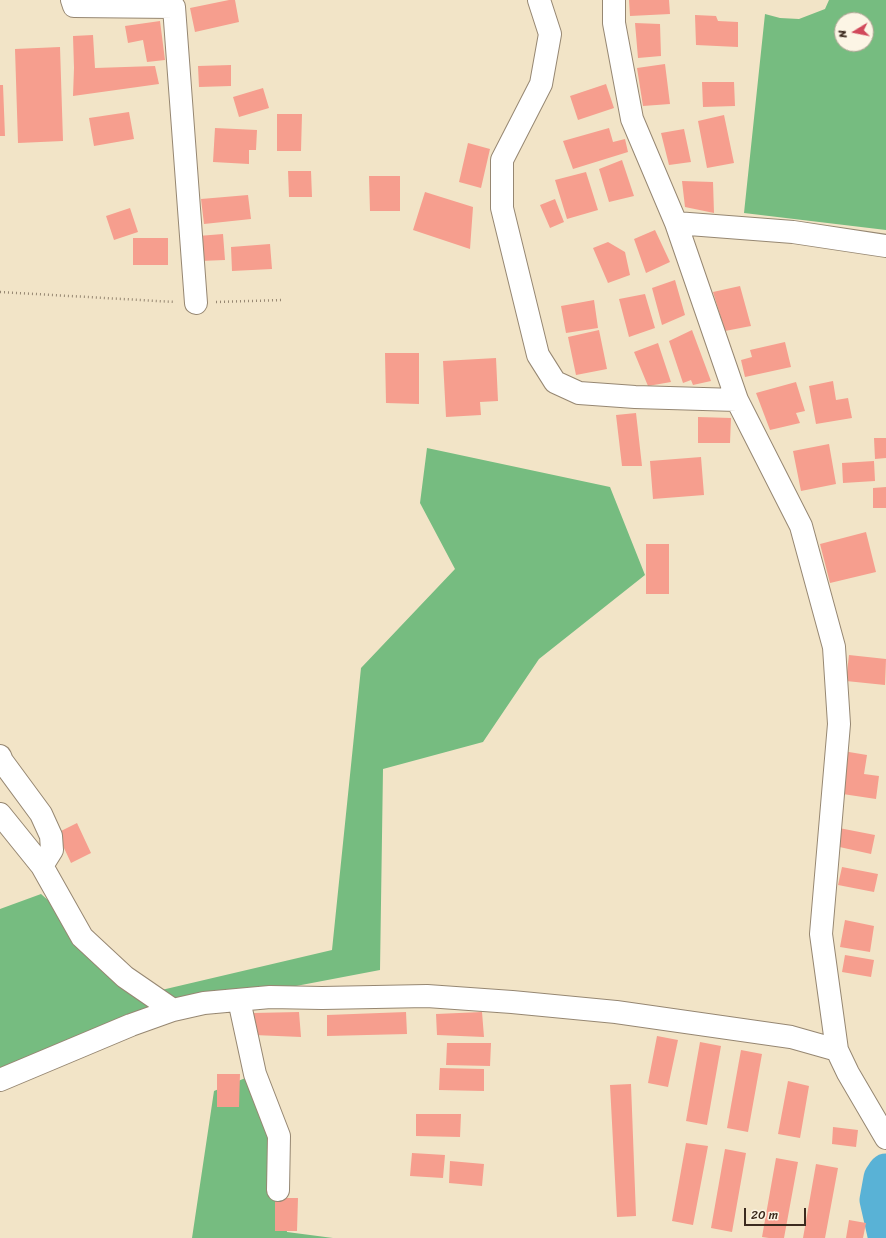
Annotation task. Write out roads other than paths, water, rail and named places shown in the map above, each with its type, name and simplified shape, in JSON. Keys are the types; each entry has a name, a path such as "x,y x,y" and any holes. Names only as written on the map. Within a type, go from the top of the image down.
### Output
{"street":[{"path":"72,0 74,6 174,8 196,303"},
{"path":"539,0 550,34 541,84 502,160 502,208 538,355 555,382 580,393 635,397 737,400"},
{"path":"614,0 614,23 632,119 676,223 737,400 801,526 834,647 839,724 821,934 837,1050 848,1073 886,1138"},
{"path":"676,223 793,232 886,246"},
{"path":"0,756 2,761 41,814 51,836 52,850 42,866"},
{"path":"0,814 42,866 82,937 125,977 173,1010"},
{"path":"0,1080 130,1025 173,1010 204,1003 270,997 322,998 427,996 512,1002 616,1012 791,1037 837,1050"},
{"path":"239,1000 255,1074 279,1136 278,1190"}],"waterway":[{"path":"886,1172 882,1178 878,1200 886,1235"}]}
